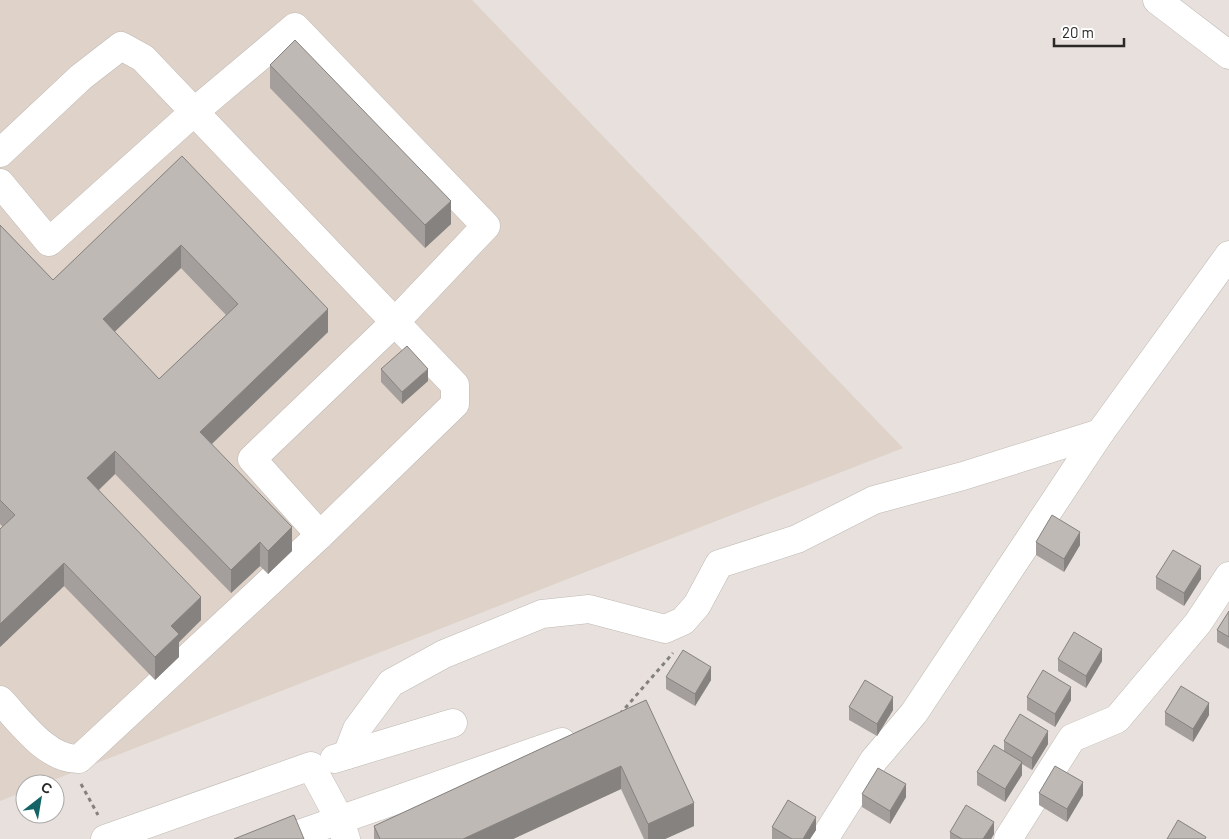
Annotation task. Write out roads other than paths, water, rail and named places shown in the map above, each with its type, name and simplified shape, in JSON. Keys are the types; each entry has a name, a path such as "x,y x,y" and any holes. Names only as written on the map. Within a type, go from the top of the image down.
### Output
{"street":[{"path":"1157,0 1229,55"},
{"path":"0,183 50,242 194,112 295,27 486,226 395,322 252,459 320,535"},
{"path":"0,153 81,77 121,46 143,58 455,385 455,404 320,535 79,759 67,759 54,752 36,737 0,700"},
{"path":"824,839 874,760 914,713 1100,434 1229,255"},
{"path":"347,755 357,729 392,683 444,654 542,614 589,609 665,629 683,621 697,605 719,564 797,539 874,500 963,476 1100,434"},
{"path":"1008,839 1072,738 1117,719 1198,623 1229,576"},
{"path":"108,838 312,766 453,723"},
{"path":"285,839 343,829 498,766 581,735"},
{"path":"312,766 343,829"}]}
